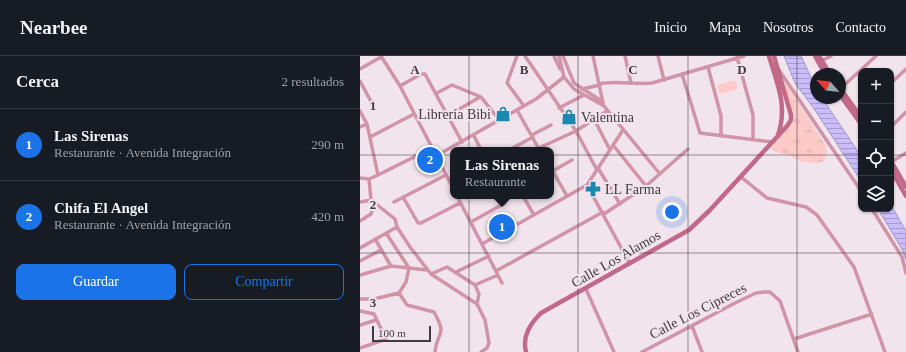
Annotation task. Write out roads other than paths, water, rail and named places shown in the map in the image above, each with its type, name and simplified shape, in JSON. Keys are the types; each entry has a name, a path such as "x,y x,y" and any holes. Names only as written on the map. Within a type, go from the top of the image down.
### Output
{"street":[{"path":"360,69 381,56 400,86 446,175 450,179"},
{"path":"517,56 507,83 524,106"},
{"path":"525,56 576,131 597,169 620,204"},
{"path":"554,56 564,76 572,87 584,95 603,104"},
{"path":"558,56 564,76"},
{"path":"565,56 572,80 603,104"},
{"path":"593,56 603,104 607,111 660,174"},
{"path":"625,56 631,82"},
{"path":"658,56 664,80"},
{"path":"582,89 615,81 643,84 664,80 744,56"},
{"path":"769,56 784,116 778,136"},
{"path":"774,56 778,68 858,187"},
{"path":"815,56 822,68"},
{"path":"826,68 820,58 831,56"},
{"path":"846,83 876,56"},
{"path":"737,57 753,115 753,139"},
{"path":"708,67 721,116 721,136"},
{"name":"Calle Los Alamos","path":"526,352 525,338 534,321 541,313 689,230 710,210 773,142 791,120 791,115 778,68"},
{"path":"894,80 906,69"},
{"path":"400,86 423,73 437,93 462,142"},
{"path":"682,74 700,134 773,142"},
{"path":"453,147 524,106 548,90 564,76"},
{"path":"360,81 373,105"},
{"path":"437,93 452,85 480,97 500,121"},
{"path":"560,108 584,95"},
{"path":"846,96 858,110"},
{"path":"449,115 480,97"},
{"path":"846,103 858,120"},
{"path":"517,110 538,147"},
{"path":"360,111 367,124 378,175"},
{"path":"543,147 576,131 607,111"},
{"path":"894,124 906,112"},
{"path":"370,137 414,114"},
{"path":"594,119 610,150"},
{"path":"360,127 367,124"},
{"path":"514,147 551,125"},
{"path":"482,244 586,185 623,130"},
{"path":"474,136 480,147"},
{"path":"613,145 646,186"},
{"path":"360,178 369,178 378,175 432,148"},
{"path":"436,156 450,148"},
{"path":"475,285 620,204 646,186 688,149"},
{"path":"894,159 906,153"},
{"path":"554,169 572,160"},
{"path":"894,167 905,188 906,196"},
{"path":"554,173 567,196"},
{"path":"894,174 905,188"},
{"path":"394,202 446,175"},
{"path":"741,177 767,198 806,207 817,215 854,267 885,352"},
{"path":"360,221 371,214 373,202 369,178"},
{"path":"586,185 603,213 630,264"},
{"path":"403,197 418,223 422,223 460,203"},
{"path":"458,199 502,283"},
{"path":"525,199 534,215"},
{"path":"360,202 373,202 391,215 395,219 397,228 427,270 477,304 485,320 489,343 488,348 481,352"},
{"path":"471,222 505,202"},
{"path":"874,212 902,257 906,274"},
{"path":"360,248 397,228"},
{"path":"360,299 374,299 399,293 406,282 409,268 386,233"},
{"path":"375,239 391,266"},
{"path":"360,261 382,250"},
{"path":"456,272 489,256"},
{"path":"360,275 391,266 427,270"},
{"path":"431,274 446,267 456,272 475,285 479,294 477,304"},
{"path":"586,289 614,352"},
{"name":"Calle Los Cipreces","path":"642,352 756,293 770,292 780,301 798,352"},
{"path":"399,293 407,304 434,312 440,322 442,332 436,343 435,352"},
{"path":"360,311 372,312 386,339 360,348"},
{"path":"794,339 872,314"},
{"path":"360,325 376,320"},
{"path":"692,326 702,352"}],"place":[{"name":"Librería Bibi","path":"503,114"},
{"name":"Valentina","path":"569,117"},
{"name":"Chifa El Angel","path":"430,160"},
{"name":"LL Farma","path":"593,189"},
{"name":"Las Sirenas","path":"502,227"}]}
